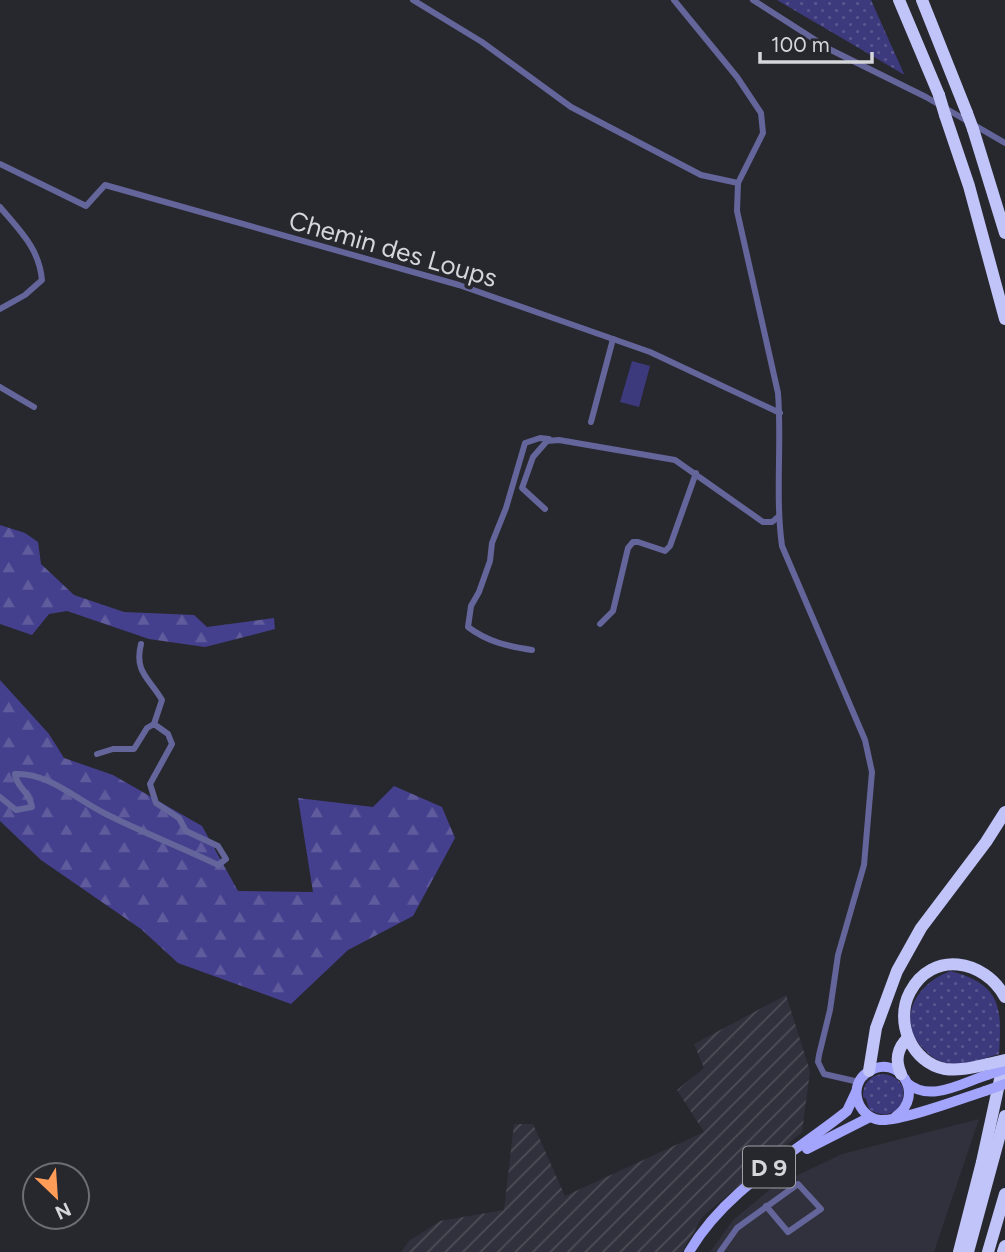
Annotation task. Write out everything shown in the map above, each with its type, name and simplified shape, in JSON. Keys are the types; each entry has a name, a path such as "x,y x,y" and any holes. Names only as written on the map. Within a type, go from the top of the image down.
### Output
{"highway":[{"path":"899,0 939,95 976,211 1005,319"},
{"path":"922,0 967,113 1005,233"},
{"path":"869,1071 876,1028 897,971 920,928 986,842 1005,812"},
{"path":"1005,997 991,978 974,967 952,965 932,971 916,982 907,998 904,1021 908,1038 920,1055 940,1067 988,1070 1005,1058"},
{"path":"904,1079 898,1055 908,1038"},
{"path":"959,1252 1005,1058"},
{"path":"968,1252 1005,1116"},
{"path":"988,1252 1005,1194"},
{"path":"1003,1252 1005,1246"}],"main road":[{"path":"1005,1069 988,1070 933,1092 922,1092 886,1067 869,1071 858,1087 860,1107 870,1117 886,1120 1005,1084"},
{"path":"895,1117 906,1106 909,1091 904,1079"},
{"name":"D 9","path":"689,1252 712,1219 744,1187 847,1111 858,1087"},
{"name":"D 9","path":"694,1252 717,1222 753,1187 818,1142 870,1117"}],"street":[{"path":"413,0 482,42 571,107 701,174 738,183"},
{"path":"674,0 737,77 761,113 764,133 738,183 737,211 778,393 778,517 782,546 865,740 872,772 864,865 838,955 830,1010 818,1062 824,1074 858,1087"},
{"path":"753,0 831,50 926,97 1005,143"},
{"name":"Chemin des Loups","path":"0,164 86,206 105,185 459,285 650,352 780,413"},
{"path":"0,207 21,231 40,260 42,280 26,295 0,309"},
{"path":"591,422 613,339"},
{"path":"0,387 34,407"},
{"path":"531,650 505,646 483,638 468,627 471,606 480,592 491,561 492,543 506,508 525,443 540,438 676,460 763,522 772,522 778,517"},
{"path":"545,509 522,488 533,457 547,441 554,440"},
{"path":"600,624 613,611 628,548 633,542 665,551 670,546 696,473"},
{"path":"97,754 113,749 134,749 147,728 154,723 162,700 142,673 137,657 141,644"},
{"path":"0,797 16,810 32,807 30,797 16,782 15,774 29,773 62,788 102,812 218,865 226,859 218,846 186,831 179,818 156,803 150,784 172,744 169,734 154,723"},
{"path":"720,1252 737,1228 766,1206 798,1184 821,1209 788,1232 766,1206"}],"shaded area":[{"path":"777,0 871,0 904,74 903,74"},
{"path":"632,361 650,366 639,407 620,402"},
{"path":"951,971 980,983 995,1001 1000,1024 999,1054 976,1062 958,1065 947,1063 927,1052 913,1034 910,1022 915,1000 930,983"},
{"path":"786,995 810,1071 802,1132 703,1216 682,1252 401,1252 409,1241 440,1221 504,1210 514,1124 533,1124 565,1196 704,1132 677,1090 704,1068 694,1044"},
{"path":"882,1074 894,1077 901,1084 903,1092 902,1101 897,1108 890,1113 880,1114 869,1109 863,1097 868,1081"},
{"path":"979,1119 934,1252 710,1252 733,1220 773,1187 842,1154"}],"green space":[{"path":"0,525 25,533 38,542 41,564 74,595 124,612 194,615 207,627 274,618 275,629 205,647 149,639 67,611 49,614 32,635 0,624"},
{"path":"0,680 49,734 64,758 113,775 202,826 238,891 313,892 298,798 373,807 394,786 442,807 455,838 413,916 348,950 291,1004 178,963 141,929 41,860 0,821"}]}
